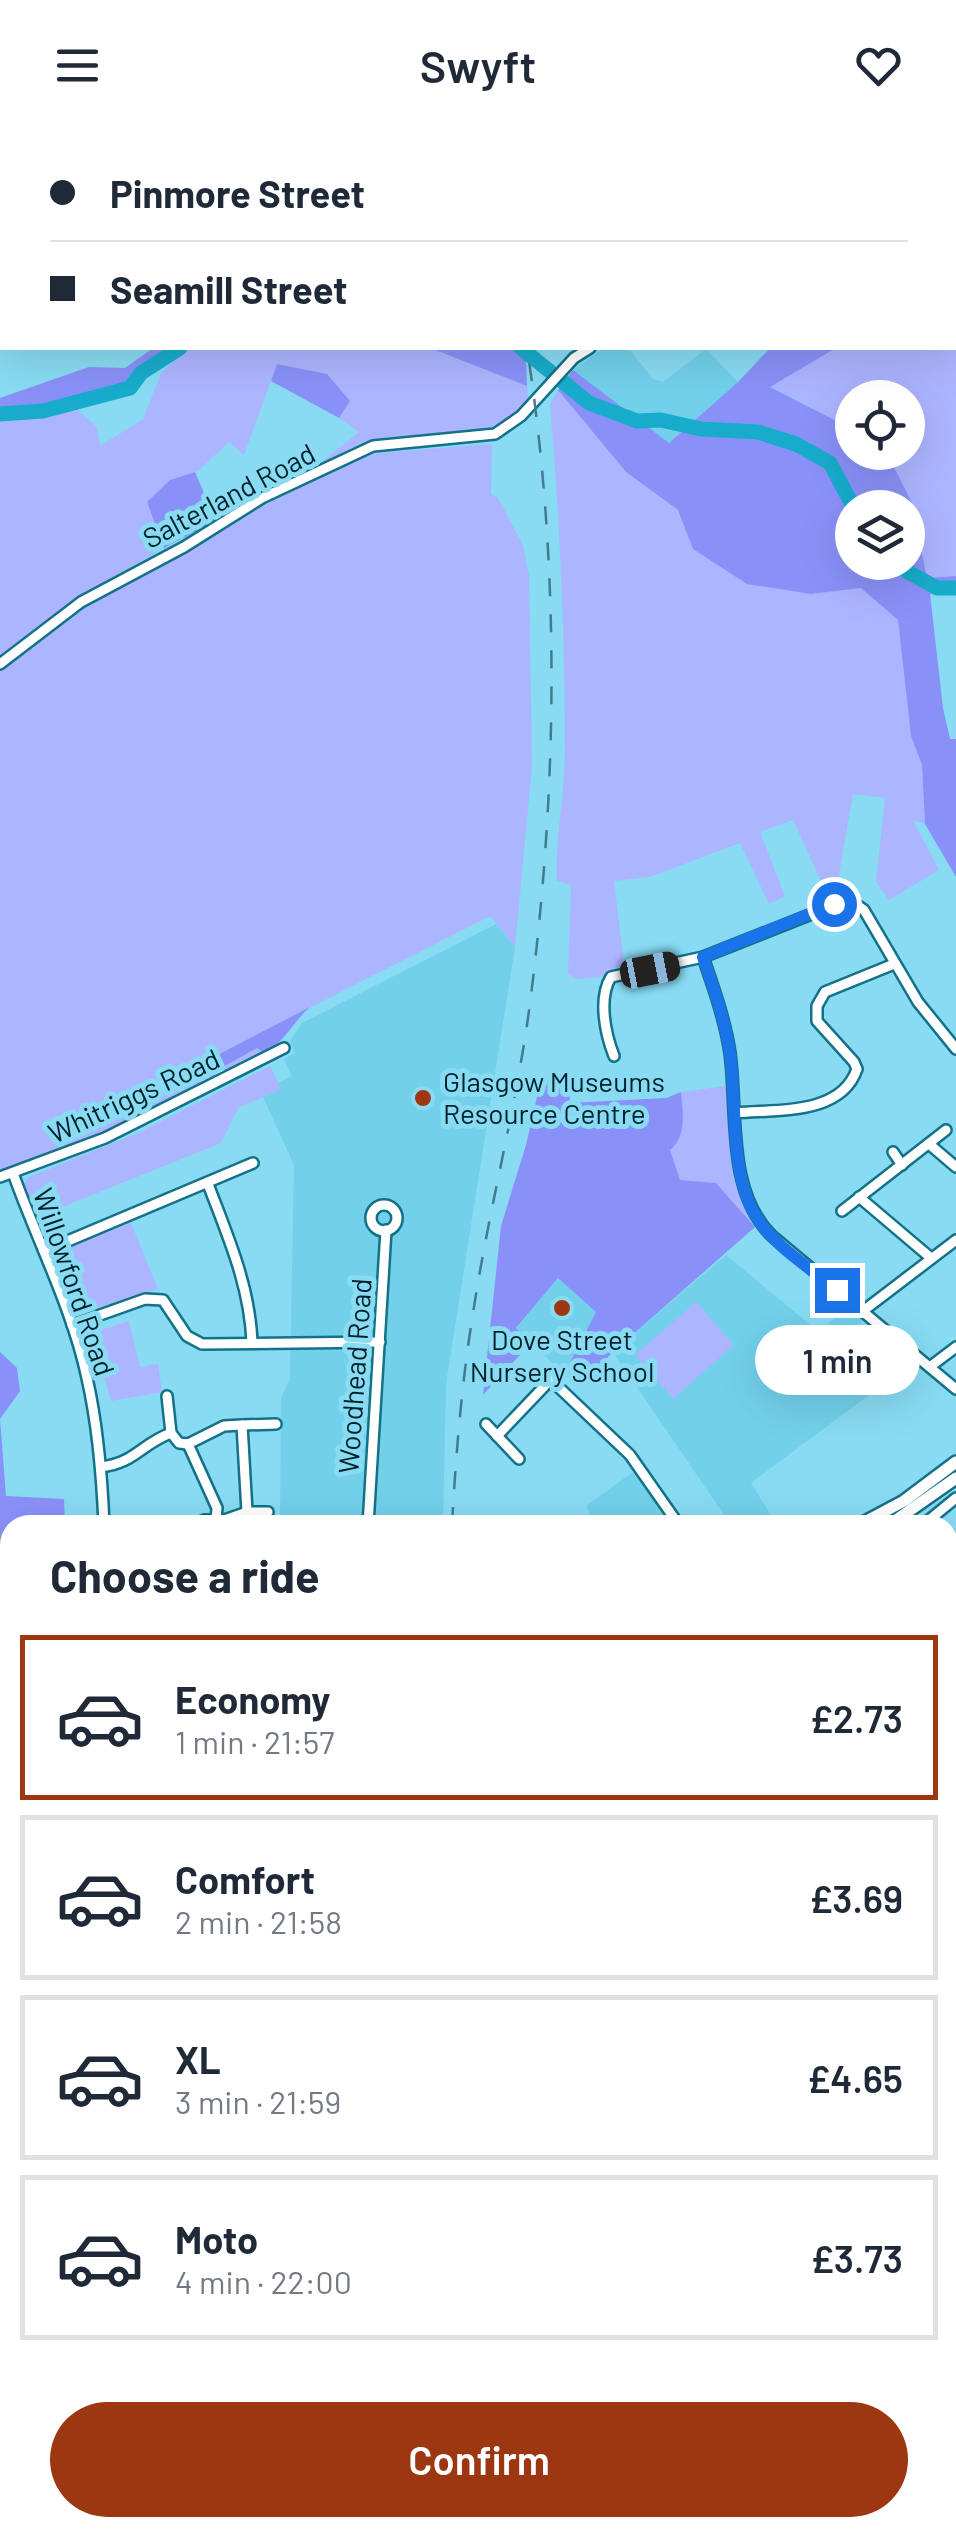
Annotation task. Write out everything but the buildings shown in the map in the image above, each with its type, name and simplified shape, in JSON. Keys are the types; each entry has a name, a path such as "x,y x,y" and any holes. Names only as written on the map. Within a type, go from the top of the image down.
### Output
{"main road":[{"path":"878,1515 956,1462"},
{"path":"902,1515 956,1478"}],"street":[{"name":"Salterland Road","path":"0,664 81,602 262,498 373,446 496,434 522,416 559,374 588,350"},
{"path":"614,1056 605,1011 609,980 621,973 703,957 834,904 848,902 868,914 918,1003 956,1049"},
{"path":"703,957 726,1033 742,1185 757,1219 772,1236 956,1389"},
{"path":"736,1112 819,1106 854,1078 854,1062 816,1021 820,998 894,964"},
{"name":"Whitriggs Road","path":"0,1177 118,1132 284,1048"},
{"path":"842,1210 946,1130"},
{"path":"929,1144 956,1167"},
{"path":"893,1152 902,1165"},
{"path":"44,1251 253,1164"},
{"name":"Willowford Road","path":"12,1173 72,1325 88,1378 103,1515"},
{"path":"208,1184 242,1271 252,1343"},
{"path":"859,1197 931,1258"},
{"name":"Woodhead Road","path":"369,1515 386,1230"},
{"path":"863,1312 956,1240"},
{"path":"72,1325 145,1299 162,1300 187,1336 202,1344 380,1342"},
{"path":"931,1366 956,1348"},
{"path":"497,1436 554,1376 630,1455 672,1515"},
{"path":"167,1396 171,1433 178,1442 188,1444 224,1426 276,1424"},
{"path":"486,1424 519,1459"},
{"path":"242,1425 247,1512"},
{"path":"101,1467 124,1463 146,1445 171,1433"},
{"path":"188,1444 217,1508 216,1515"},
{"path":"935,1515 956,1498"},
{"path":"238,1515 268,1512"}],"shaded area":[{"path":"150,350 164,350 127,382 48,404 0,408 0,398 89,367 125,368"},
{"path":"183,350 435,350 527,386 528,400 493,426 474,432 372,440 309,472 359,432 339,418 350,401 277,364 244,455 229,442 198,471 170,480 147,502 164,548 97,586 0,662 0,419 78,410 97,427 100,446 143,419 161,374"},
{"path":"435,350 515,350 526,357 527,386"},
{"path":"601,350 630,350 653,379 663,382 707,350 738,382 669,443 573,370"},
{"path":"768,350 833,350 770,387 835,420 835,470 896,470 906,490 835,490 835,580 925,580 925,568 927,578 956,576 956,594 930,594 943,708 950,739 956,739 956,877 925,824 922,765 911,736 898,620 861,588 811,594 747,584 693,549 678,510 626,472 558,390 573,370 669,443"},
{"path":"832,350 956,350 956,576 927,578 925,490 906,490 896,470 925,470 925,380 835,380 835,420 769,386"},
{"path":"277,364 327,374 350,401 339,418 271,381"},
{"path":"558,390 626,472 678,510 694,549 811,594 861,588 898,620 911,736 922,765 925,824 913,820 939,870 889,900 876,882 885,798 853,794 836,891 827,894 793,820 762,831 761,835 785,896 769,904 740,843 650,877 614,881 624,965 603,977 576,979 568,974 571,885 557,881 565,707 550,405"},
{"path":"492,444 491,494 498,498 523,545 529,575 532,766 515,947 490,916 201,1063 214,1072 257,1048 264,1053 98,1137 0,1170 0,668 68,614 364,454"},
{"path":"195,472 216,521 164,548 147,502 170,480"},
{"path":"496,924 515,947 446,1384 443,1515 280,1515 281,1398 290,1379 294,1165 263,1097 280,1089 278,1083 292,1076 284,1059 295,1053 290,1041 302,1023"},
{"path":"310,1007 264,1053 257,1048 214,1072 200,1064"},
{"path":"270,1066 281,1089 238,1108 221,1143 35,1218 24,1184 29,1177 138,1133"},
{"path":"569,1073 570,1103 666,1098 681,1092 681,1131 670,1150 680,1180 716,1183 755,1227 613,1352 579,1387 564,1374 596,1312 558,1278 516,1328 531,1343 483,1395 501,1226 542,1075"},
{"path":"726,1086 735,1177 755,1227 716,1183 680,1180 669,1150 681,1131 681,1092"},
{"path":"131,1223 158,1289 84,1312 74,1308 54,1258 57,1251"},
{"path":"726,1255 820,1333 845,1306 863,1321 840,1349 881,1386 751,1483 771,1515 724,1515 613,1352"},
{"path":"558,1278 597,1312 564,1374 516,1329"},
{"path":"696,1302 734,1345 673,1399 635,1355"},
{"path":"129,1321 140,1367 158,1364 162,1392 111,1401 94,1332"},
{"path":"0,1352 17,1368 20,1391 0,1419"},
{"path":"0,1419 6,1496 64,1499 65,1515 0,1515"},
{"path":"633,1472 665,1515 590,1515 586,1506"}],"waterway":[{"path":"0,414 43,411 130,388 141,373 177,350"},
{"path":"523,350 589,403 637,421 661,420 701,429 758,432 796,444 830,463 844,490"},
{"path":"923,580 937,588 956,588"}],"railway":[{"path":"453,1515 470,1334 528,1018 545,851 552,682 550,598 546,514 527,350"}],"place":[{"name":"Glasgow Museums Resource Centre","path":"423,1098"},
{"name":"Dove Street Nursery School","path":"562,1308"}],"route":[{"path":"834,904 703,957 730,1052 746,1198 764,1228 837,1290"}]}
